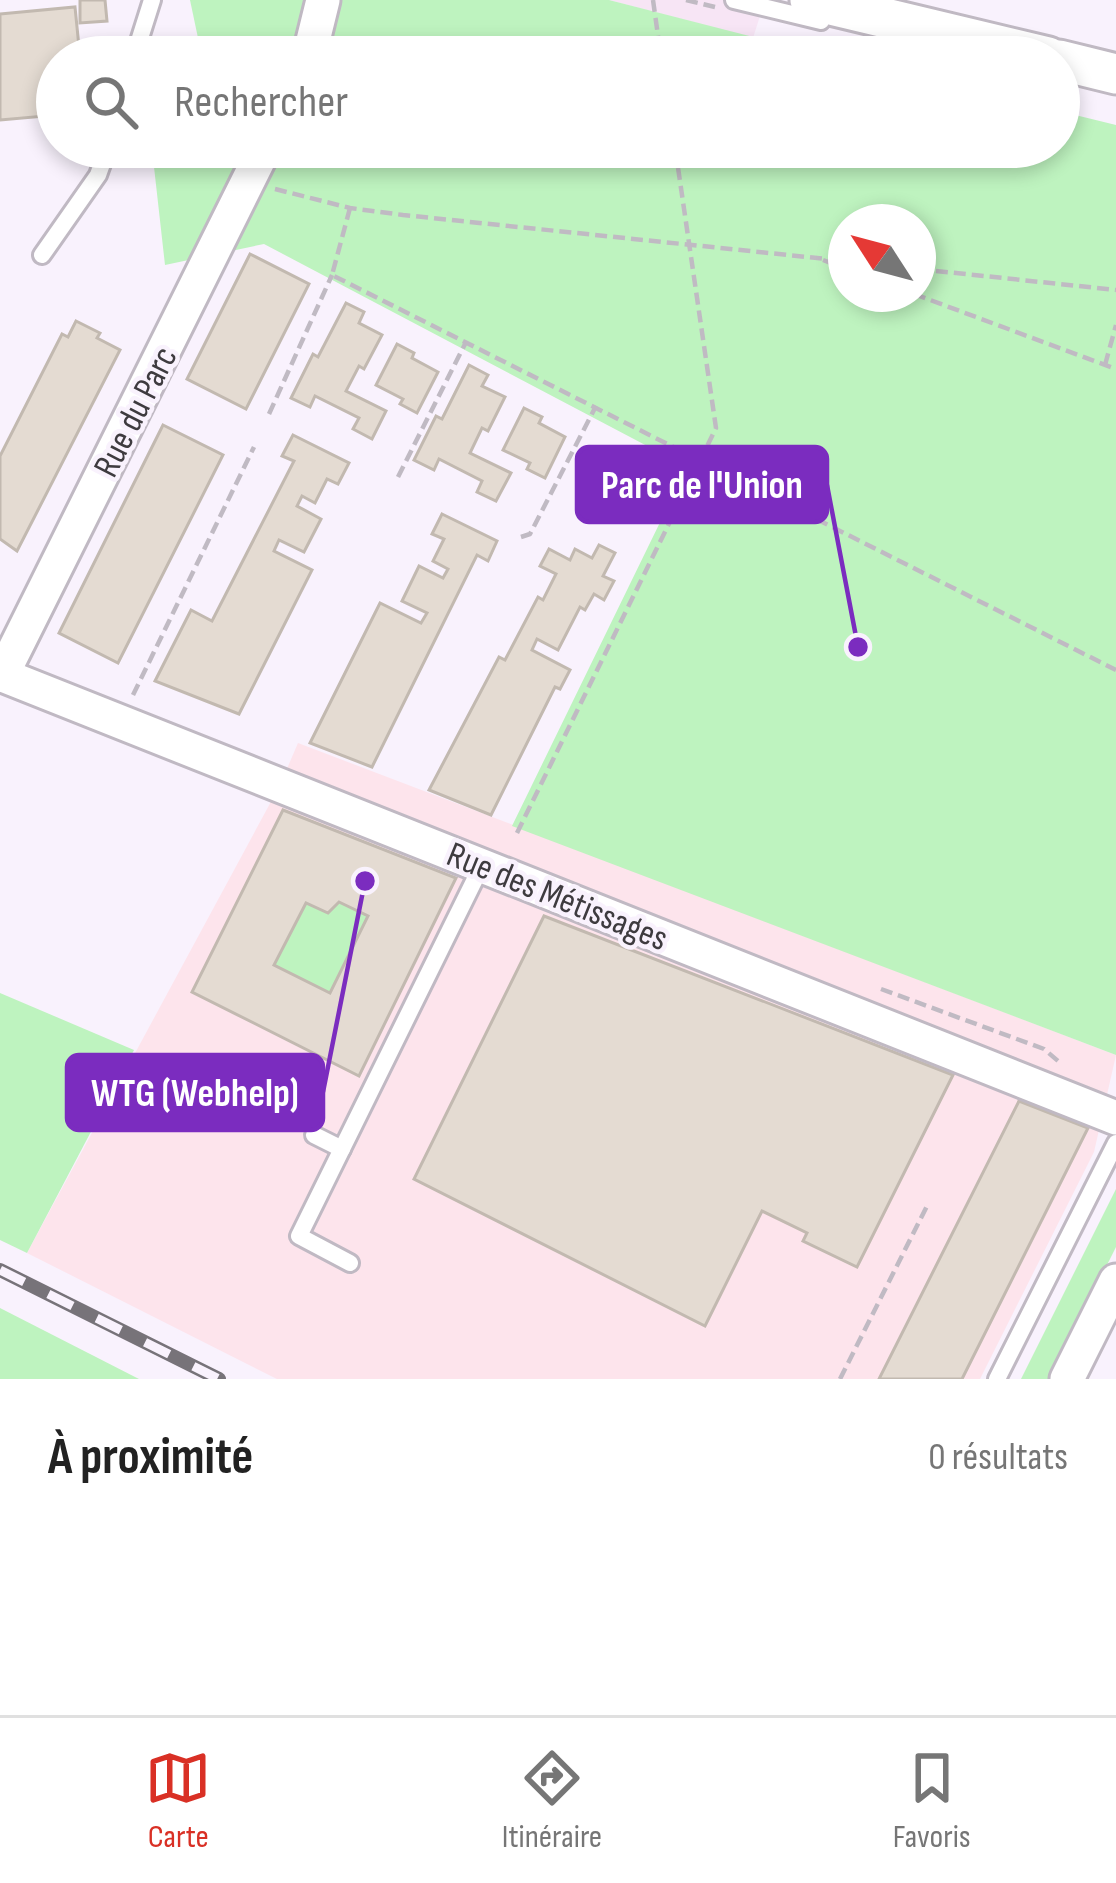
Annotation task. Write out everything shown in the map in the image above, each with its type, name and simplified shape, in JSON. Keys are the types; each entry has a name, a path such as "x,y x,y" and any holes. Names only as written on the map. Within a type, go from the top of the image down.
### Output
{"street":[{"path":"314,36 322,0"},
{"path":"810,0 960,36"},
{"path":"1080,65 1116,74"},
{"name":"Rue du Parc","path":"1,675 255,168"},
{"name":"Rue des Métissages","path":"1,675 1116,1118"},
{"path":"1067,1379 1116,1281"}],"lane":[{"path":"141,36 152,0"},
{"path":"734,0 881,36"},
{"path":"1080,85 1116,93"},
{"path":"42,255 100,168"},
{"path":"350,1263 299,1236 482,865"},
{"path":"314,1136 342,1149"},
{"path":"997,1379 1116,1143"}],"path":[{"path":"653,0 659,36"},
{"path":"517,833 716,428 678,168"},
{"path":"249,179 350,208 828,260"},
{"path":"269,414 332,275 350,208"},
{"path":"936,270 1116,290"},
{"path":"332,275 1116,670"},
{"path":"936,302 1116,369"},
{"path":"1105,365 1116,325"},
{"path":"398,477 466,342"},
{"path":"521,537 530,534 596,406"},
{"path":"133,695 254,448"},
{"path":"284,1120 317,1055"},
{"path":"840,1379 928,1204"}],"shaded area":[{"path":"609,0 765,0 754,36"},
{"path":"298,743 1116,1055 1094,1152 980,1379 277,1379 27,1253 280,785"}],"green space":[{"path":"190,0 609,0 749,36 198,36"},
{"path":"1080,116 1116,125 1116,1055 512,826 687,467 264,244 165,265 154,168 1080,168"},
{"path":"339,902 368,916 330,993 274,965 306,903 327,913"},
{"path":"0,993 134,1050 27,1253 0,1240"},
{"path":"1116,1189 1116,1247 1050,1379 1021,1379"},
{"path":"0,1308 139,1379 0,1379"}],"building":[{"path":"80,0 105,0 107,21 80,23"},
{"path":"75,7 78,36 36,36 36,117 0,120 0,14"},
{"path":"250,254 309,284 246,409 187,379"},
{"path":"346,303 364,312 359,323 382,335 346,391 386,411 372,439 353,429 359,418 315,396 310,407 291,398"},
{"path":"76,321 120,350 17,551 0,539 0,456 62,334 68,337"},
{"path":"397,344 438,372 417,413 400,404 403,399 376,385"},
{"path":"469,365 488,375 482,386 505,397 488,431 482,428 470,453 511,473 496,501 477,492 482,481 439,459 434,470 414,460 436,416 442,419"},
{"path":"524,408 565,437 545,478 527,469 530,463 503,450"},
{"path":"163,425 223,455 118,663 59,633"},
{"path":"293,435 349,463 338,484 327,479 315,503 302,496 297,506 321,519 304,552 279,540 274,551 312,570 239,714 155,681 191,610 212,621 294,461 282,456"},
{"path":"442,514 497,541 488,561 477,555 372,767 310,743 380,603 421,623 427,613 402,601 419,566 443,578 448,569 433,561 444,539 432,534"},
{"path":"599,545 615,553 603,576 614,581 604,600 594,594 585,610 580,607 558,650 537,639 532,650 570,670 560,689 555,687 491,815 429,790 499,657 505,660 538,597 543,600 556,574 540,566 549,549 570,560 575,549 592,558"},
{"path":"283,810 456,878 359,1076 192,992","holes":["339,902 368,916 330,993 274,965 306,903 328,913"]},
{"path":"544,916 953,1075 857,1267 803,1241 807,1233 762,1211 705,1326 414,1179"},
{"path":"1019,1101 1088,1128 962,1379 879,1379"}],"railway":[{"path":"0,1270 219,1379"}],"place":[{"name":"Parc de l'Union","path":"858,647"},
{"name":"WTG (Webhelp)","path":"365,881"}]}
